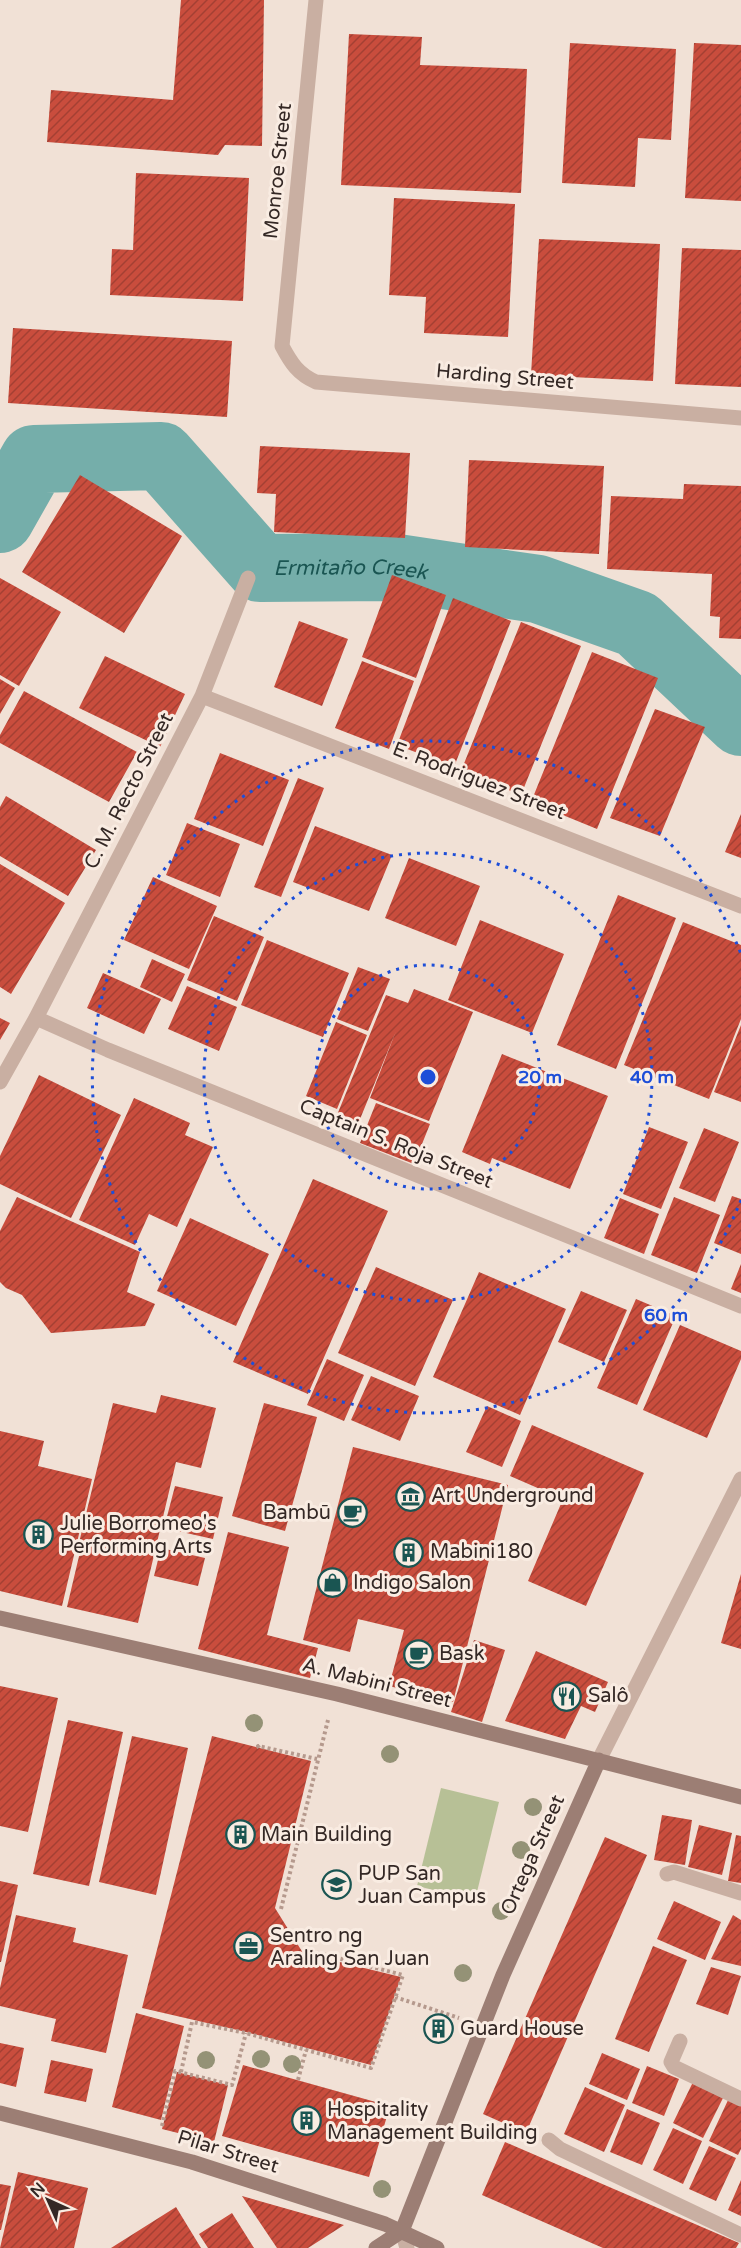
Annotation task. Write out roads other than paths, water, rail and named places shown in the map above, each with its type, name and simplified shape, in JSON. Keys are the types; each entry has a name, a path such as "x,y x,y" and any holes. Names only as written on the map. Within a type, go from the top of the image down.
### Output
{"street":[{"name":"Monroe Street","path":"282,346 316,0"},
{"name":"Harding Street","path":"282,346 291,364 303,376 316,382 741,418"},
{"name":"C. M. Recto Street","path":"0,1082 36,1018 202,696 248,578"},
{"name":"E. Rodriguez Street","path":"202,696 741,906"},
{"name":"Captain S. Roja Street","path":"36,1018 108,1050 741,1306"},
{"name":"Ortega Street","path":"402,2231 510,1958 599,1760 741,1479"},
{"name":"A. Mabini Street","path":"0,1618 336,1694 741,1797"},
{"path":"667,1874 674,1872 741,1893"},
{"path":"680,2041 671,2062 674,2067 741,2099"},
{"name":"Pilar Street","path":"0,2113 157,2152 402,2231 437,2248"},
{"path":"549,2140 560,2149 741,2235"},
{"path":"376,2248 402,2231 407,2248"}],"waterway":[{"name":"Ermitaño Creek","path":"0,519 34,459 161,456 260,568 390,567 538,589 637,624 741,722"}],"place":[{"name":"Art Underground","path":"410,1496"},
{"name":"Bambū","path":"352,1513"},
{"name":"Julie Borromeo's Performing Arts","path":"39,1535"},
{"name":"Mabini180","path":"409,1552"},
{"name":"Indigo Salon","path":"332,1583"},
{"name":"Bask","path":"418,1654"},
{"name":"Salô","path":"567,1696"},
{"name":"Main Building","path":"240,1835"},
{"name":"PUP San Juan Campus","path":"337,1885"},
{"name":"Sentro ng Araling San Juan","path":"249,1947"},
{"name":"Guard House","path":"439,2029"},
{"name":"Hospitality Management Building","path":"306,2121"}]}
